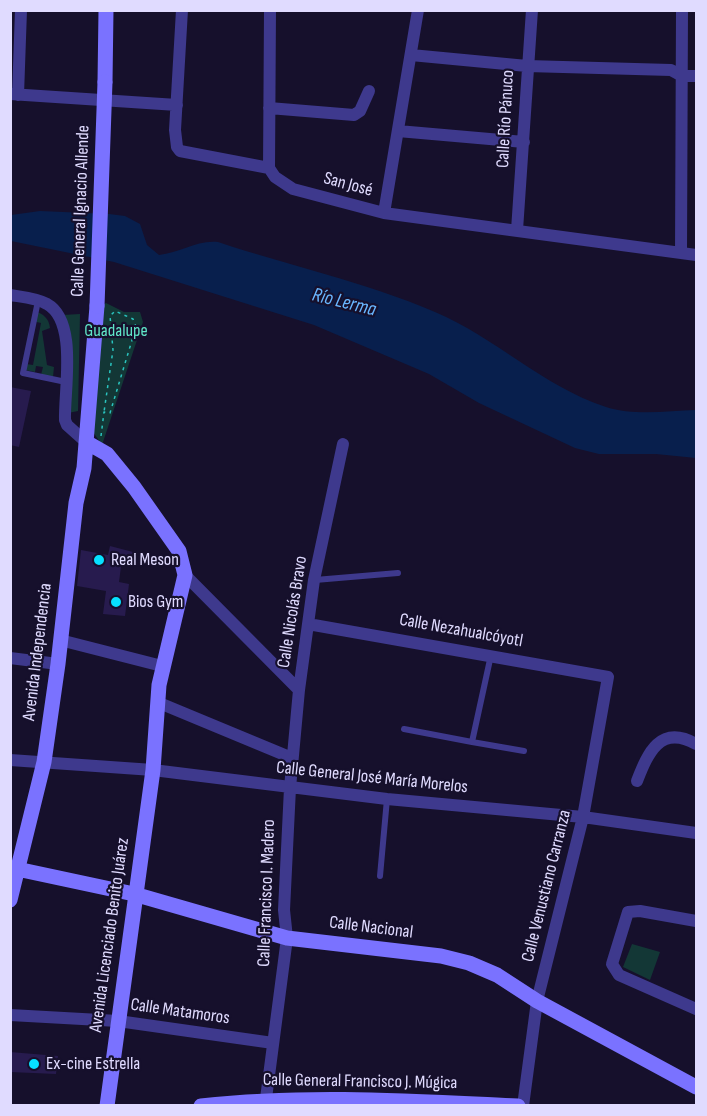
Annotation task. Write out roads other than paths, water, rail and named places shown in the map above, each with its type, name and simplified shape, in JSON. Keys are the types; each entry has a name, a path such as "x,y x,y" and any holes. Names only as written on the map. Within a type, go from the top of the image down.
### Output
{"street":[{"path":"21,10 14,95 177,105"},
{"name":"Calle General Ignacio Allende","path":"86,442 97,306 106,10"},
{"path":"182,10 175,139 180,151 269,168 270,10"},
{"path":"384,213 418,10"},
{"name":"Calle Río Pánuco","path":"517,230 532,10"},
{"path":"681,252 682,10"},
{"path":"411,55 527,66 671,70 682,75 696,76"},
{"path":"269,108 354,115 360,111 369,91"},
{"path":"398,130 524,142"},
{"name":"San José","path":"269,168 275,177 293,189 384,213 696,255"},
{"path":"10,295 38,301 53,309 64,325 65,420 67,425 86,442 107,454 134,487 179,551 185,575 299,690"},
{"name":"Avenida Independencia","path":"10,900 14,868 44,762 58,664 70,542 86,442"},
{"name":"Calle Nicolás Bravo","path":"290,788 299,690 314,580 343,444"},
{"name":"Avenida Licenciado Benito Juárez","path":"106,1106 153,770 157,702 162,666 185,575"},
{"name":"Calle Nezahualcóyotl","path":"308,624 608,676"},
{"path":"60,640 162,666"},
{"path":"10,658 58,664"},
{"name":"Calle Venustiano Carranza","path":"523,1106 537,1001 583,817 608,676"},
{"path":"157,702 292,758"},
{"path":"637,781 649,751 657,742 673,738 696,744"},
{"name":"Calle General José María Morelos","path":"10,759 153,770 387,799 583,817 696,833"},
{"name":"Calle Francisco I. Madero","path":"266,1102 287,938 284,910 290,788"},
{"name":"Calle Nacional","path":"14,868 134,894 287,938 441,956 469,963 497,975 537,1001 696,1087"},
{"path":"696,921 640,911 628,912 612,964 619,975 696,1009"},
{"name":"Calle Matamoros","path":"10,1015 118,1021 273,1043"},
{"name":"Calle General Francisco J. Múgica","path":"201,1106 266,1102 388,1100 518,1106"}],"lane":[{"path":"38,301 22,373 66,382"},
{"path":"314,580 398,573"},
{"path":"472,742 491,654"},
{"path":"404,729 524,751"},
{"path":"380,876 387,799"}],"water":[{"name":"Río Lerma","path":"40,211 125,216 140,224 147,245 159,255 202,243 218,242 409,301 457,322 561,387 606,407 639,412 696,410 696,458 656,454 599,454 575,448 479,403 429,374 314,325 114,262 11,241 11,215"}],"place":[{"name":"Real Meson","path":"99,560"},
{"name":"Bios Gym","path":"116,602"},
{"name":"Ex-cine Estrella","path":"34,1064"}],"park label":[{"name":"Guadalupe","path":"116,331"}]}
